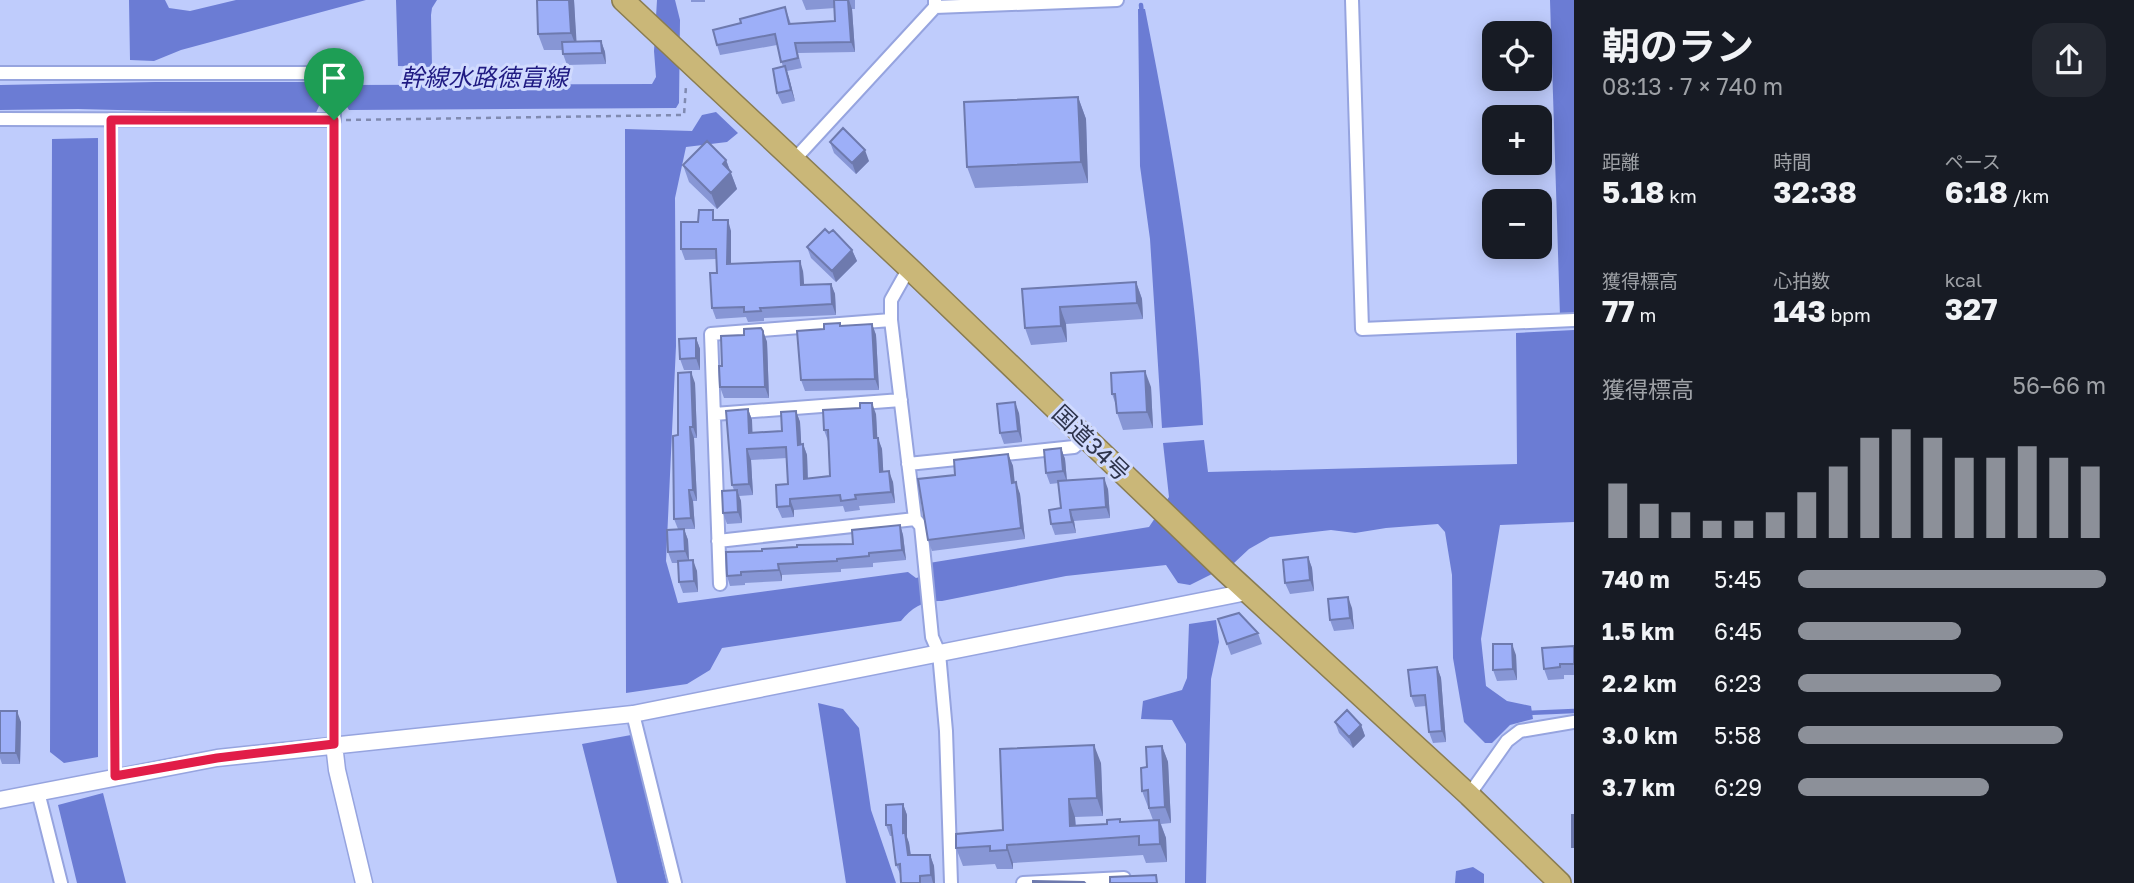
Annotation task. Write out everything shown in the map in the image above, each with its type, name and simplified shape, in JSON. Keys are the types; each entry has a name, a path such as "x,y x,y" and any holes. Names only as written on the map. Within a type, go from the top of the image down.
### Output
{"highway":[{"name":"国道34号","path":"630,7 909,268 1247,592 1469,795 1560,883"}],"street":[{"path":"793,161 935,3 1117,0"},
{"path":"1352,0 1362,328 1574,320"},
{"path":"0,73 334,73 334,113 111,120 0,119"},
{"path":"909,268 891,300 891,320 915,519 921,526 932,637 939,653 949,786 951,883"},
{"path":"720,584 711,334 891,320"},
{"path":"714,414 901,400"},
{"path":"908,464 1074,447 1084,437"},
{"path":"718,541 915,519"},
{"path":"0,800 217,758 633,714 1247,592"},
{"path":"633,714 675,883"},
{"path":"1469,795 1507,741 1520,731 1574,722"},
{"path":"334,744 337,770 364,883"},
{"path":"38,792 61,883"},
{"path":"1023,883 1107,881 1142,877"}],"path":[{"path":"334,744 334,113 684,115 685,59"},
{"path":"111,120 115,776"}],"water":[{"path":"129,0 165,0 169,8 190,11 236,0 366,0 181,50 154,61 130,60"},
{"path":"396,0 437,0 431,15 432,67 398,66"},
{"path":"657,0 675,0 680,20 679,103 676,108 349,110 341,97 347,85 652,84 656,77 654,51"},
{"path":"1550,0 1574,0 1574,315 1560,316 1552,21"},
{"path":"1138,9 1145,9 1182,216 1195,320 1203,425 1162,428 1150,239 1140,166"},
{"path":"315,82 323,97 315,115 78,109 0,110 0,85"},
{"path":"716,112 738,133 727,142 686,147 675,198 676,346 666,561 678,603 908,572 916,578 931,574 929,563 1149,527 1169,497 1163,443 1204,440 1208,472 1517,464 1516,333 1574,330 1574,522 1500,525 1481,639 1486,686 1507,701 1531,706 1533,719 1510,725 1492,743 1485,743 1464,722 1453,658 1452,575 1445,532 1438,524 1355,533 1331,530 1270,537 1249,549 1234,563 1190,585 1178,583 1166,565 1066,576 924,603 914,608 901,621 722,648 710,670 687,684 626,693 625,129 692,131 702,115"},
{"path":"98,138 98,757 64,763 50,752 52,139"},
{"path":"1216,620 1219,642 1211,679 1206,883 1185,883 1186,744 1172,720 1141,719 1143,701 1182,690 1187,678 1189,624"},
{"path":"818,703 843,709 859,728 871,810 896,883 846,883"},
{"path":"631,735 667,883 617,883 582,744"},
{"path":"103,793 126,883 77,883 58,805"},
{"path":"1473,867 1484,874 1484,883 1455,883 1456,871"}],"building":[{"path":"537,0 569,0 571,33 538,34"},
{"path":"834,0 848,0 851,42 795,43 798,58 781,62 775,34 717,45 713,30 741,23 740,19 785,7 789,24 835,21"},
{"path":"601,41 602,53 563,54 562,42"},
{"path":"785,66 791,90 777,93 773,69"},
{"path":"1078,97 1081,162 967,167 964,102"},
{"path":"843,128 865,150 852,163 830,142"},
{"path":"707,141 726,160 723,164 731,172 711,193 683,165"},
{"path":"699,210 713,210 713,220 728,220 727,264 800,261 801,285 831,284 832,304 760,308 761,311 744,312 744,307 712,308 710,273 717,273 716,249 681,249 681,222 698,222"},
{"path":"825,229 829,233 833,230 852,250 832,271 807,247"},
{"path":"1136,282 1137,303 1060,307 1061,326 1025,328 1022,289"},
{"path":"840,323 840,326 872,324 875,379 801,380 797,331 824,329 824,324"},
{"path":"761,328 765,387 720,387 721,336 744,335 744,329"},
{"path":"696,338 696,358 680,359 679,339"},
{"path":"1145,371 1147,412 1117,413 1115,394 1112,394 1111,373"},
{"path":"691,372 691,518 674,519 673,436 678,435 678,373"},
{"path":"1015,402 1018,431 1000,433 997,404"},
{"path":"860,403 872,403 880,472 889,471 891,492 855,495 856,499 841,501 840,495 790,499 790,506 777,507 776,485 788,484 786,447 747,449 749,484 732,485 726,411 748,409 749,433 782,431 781,412 796,411 798,445 803,444 804,479 830,476 828,430 824,430 823,410 860,408"},
{"path":"1061,448 1063,471 1046,473 1044,450"},
{"path":"1008,454 1012,483 1016,482 1021,528 928,540 918,479 955,475 954,460"},
{"path":"1104,478 1106,507 1070,510 1072,522 1051,524 1049,510 1061,508 1058,481"},
{"path":"737,490 738,512 723,513 722,491"},
{"path":"900,525 902,550 869,553 869,556 837,561 778,564 779,570 741,572 741,575 727,576 726,552 762,551 797,545 853,544 852,530"},
{"path":"684,529 685,551 668,552 667,530"},
{"path":"1308,557 1310,580 1285,583 1283,560"},
{"path":"693,560 694,581 679,582 678,561"},
{"path":"1348,597 1350,618 1330,620 1328,599"},
{"path":"1239,613 1258,633 1227,644 1218,619"},
{"path":"1493,644 1512,644 1513,669 1493,670"},
{"path":"1574,646 1574,664 1560,664 1560,667 1544,669 1542,648"},
{"path":"1437,667 1442,731 1429,732 1425,695 1411,696 1408,670"},
{"path":"1347,710 1361,725 1349,737 1335,722"},
{"path":"0,711 17,711 16,753 0,753"},
{"path":"1094,745 1097,798 1069,799 1070,826 1107,824 1107,820 1120,819 1120,822 1159,820 1160,844 1139,845 1139,836 1007,845 1007,850 990,851 990,846 956,848 956,834 1003,830 1000,749"},
{"path":"1162,746 1165,807 1149,808 1148,790 1142,791 1141,768 1147,767 1146,747"},
{"path":"903,804 903,833 905,832 908,855 930,855 931,875 920,876 920,883 901,883 900,864 896,865 891,825 886,825 886,805"},
{"path":"1574,815 1574,847 1572,847"},
{"path":"1156,875 1157,883 1110,883 1110,877"},
{"path":"1084,882 1085,883 1033,883"}],"waterway":[{"path":"1141,5 1142,15"},
{"path":"1527,713 1574,711"}],"route":[{"path":"111,120 334,120 334,744 217,758 115,776 111,120"}],"water label":[{"name":"幹線水路徳富線","path":"484,78"}]}
